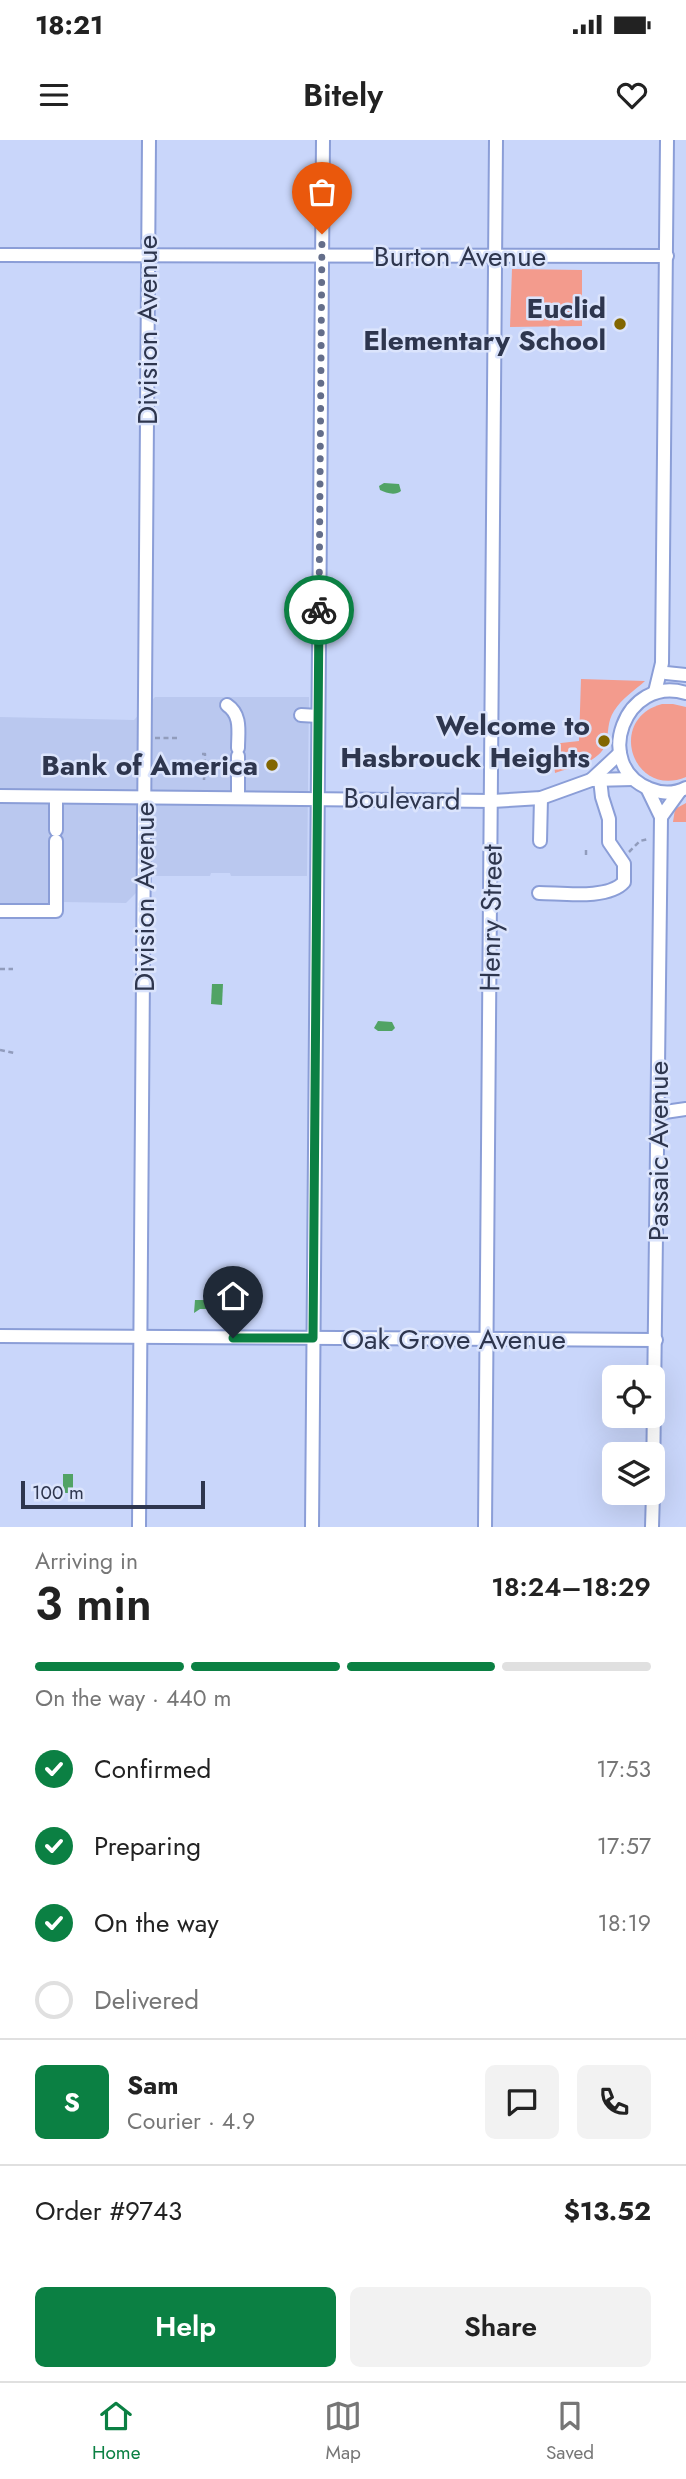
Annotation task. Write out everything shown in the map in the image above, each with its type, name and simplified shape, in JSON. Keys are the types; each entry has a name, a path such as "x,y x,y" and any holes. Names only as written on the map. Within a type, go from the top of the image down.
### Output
{"street":[{"name":"Division Avenue","path":"139,1527 149,140"},
{"path":"312,1527 323,140"},
{"name":"Henry Street","path":"485,1527 496,140"},
{"path":"667,140 664,668 672,691"},
{"name":"Burton Avenue","path":"0,255 667,256"},
{"path":"664,668 686,674"},
{"path":"655,692 664,668"},
{"path":"682,790 659,792 633,779 624,767 619,735 631,709 655,692 686,693"},
{"path":"228,705 239,719 238,798"},
{"path":"301,715 318,716"},
{"name":"Boulevard","path":"595,780 620,753"},
{"name":"Boulevard","path":"0,796 492,801 541,798 595,780 633,779"},
{"path":"539,893 594,893 620,887 624,880 624,864 609,842 609,818 595,780"},
{"name":"Passaic Avenue","path":"647,788 661,817 654,1442"},
{"path":"661,817 682,790"},
{"path":"0,911 55,911 55,797"},
{"path":"540,841 541,798"},
{"path":"658,1113 686,1109"},
{"name":"Oak Grove Avenue","path":"0,1336 656,1340"},
{"path":"652,1527 653,1505"}],"path":[{"path":"145,738 178,738"},
{"path":"202,754 205,754 204,780"},
{"path":"629,852 640,841 649,839"},
{"path":"586,850 586,855"},
{"path":"0,969 13,969"},
{"path":"0,1050 14,1053"}],"shaded area":[{"path":"512,269 582,270 582,326 510,327"},
{"path":"384,483 399,484 401,491 393,494 380,490 379,486"},
{"path":"581,679 645,681 624,698 614,711 603,750 592,760 555,773 552,744 579,741"},
{"path":"155,697 309,697 307,876 231,876 230,873 211,873 210,876 153,876 126,903 62,902 62,917 0,916 0,717 134,720"},
{"path":"662,704 686,707 686,777 667,781 652,777 640,768 633,754 631,739 635,725 645,712"},
{"path":"686,803 686,822 673,822 675,809"},
{"path":"212,984 223,984 222,1005 211,1004"},
{"path":"378,1021 392,1022 395,1028 392,1031 378,1031 374,1028"},
{"path":"195,1300 213,1300 213,1309 200,1309 194,1313"},
{"path":"63,1474 73,1474 73,1493 63,1493"}],"way so far":[{"path":"319,610 322,234"}],"place":[{"name":"Euclid Elementary School","path":"620,324"},
{"name":"Welcome to Hasbrouck Heights","path":"604,741"},
{"name":"Bank of America","path":"272,765"}],"route":[{"path":"233,1338 313,1338 319,610"}]}
